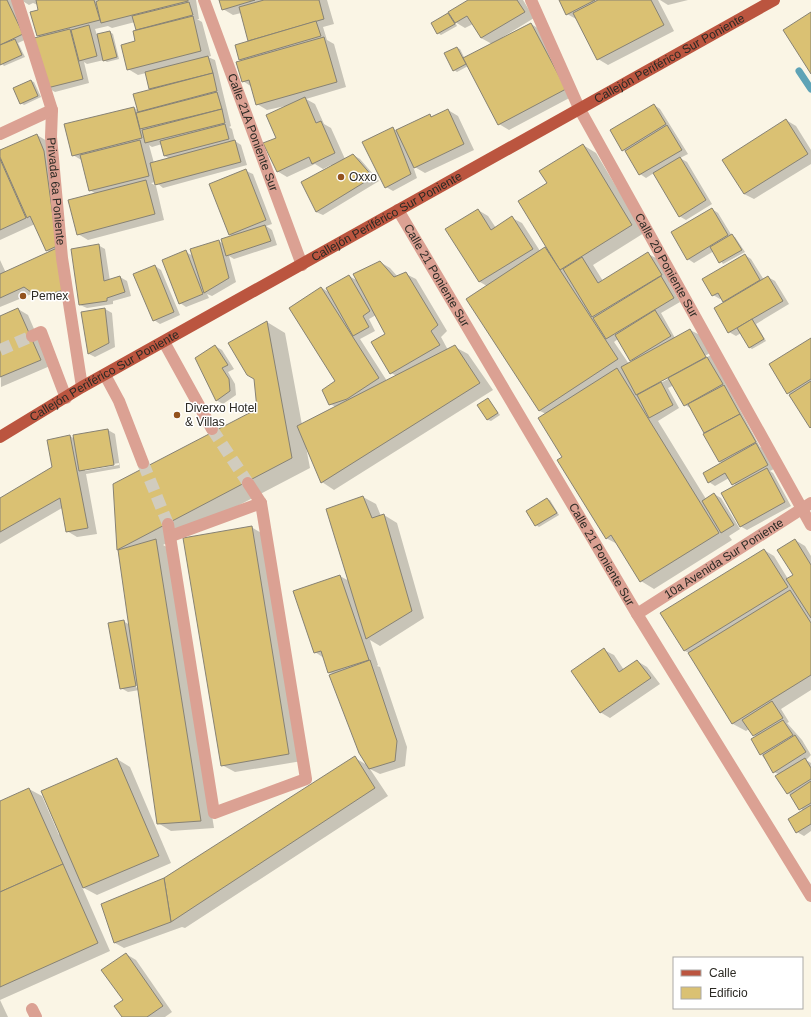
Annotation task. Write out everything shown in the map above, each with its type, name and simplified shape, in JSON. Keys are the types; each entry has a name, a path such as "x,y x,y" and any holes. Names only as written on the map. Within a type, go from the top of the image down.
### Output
{"main road":[{"name":"Callejón Periférico Sur Poniente","path":"0,436 66,398 82,387 774,0"}],"street":[{"name":"Privada 6a Poniente","path":"17,0 52,110 52,137 62,258 82,387"},
{"name":"Calle 21A Poniente Sur","path":"204,0 302,265"},
{"name":"Calle 20 Poniente Sur","path":"531,0 579,108 807,506 811,525"},
{"path":"0,134 52,110"},
{"name":"Calle 21 Poniente Sur","path":"398,210 637,614 811,896"},
{"path":"32,336 41,332 66,398"},
{"path":"164,342 212,429"},
{"path":"105,375 119,401 143,463"},
{"path":"248,483 261,503 306,779 214,813 170,530 261,503"},
{"name":"10a Avenida Sur Poniente","path":"637,614 807,506"}],"building":[{"path":"0,0 7,0 23,34 0,45"},
{"path":"36,0 94,0 100,20 37,36 30,12 38,10"},
{"path":"99,0 188,1 101,23 96,2"},
{"path":"219,0 255,0 222,10"},
{"path":"264,0 319,0 324,19 248,41 239,7"},
{"path":"468,0 517,0 525,12 481,38 467,16 455,23 448,12"},
{"path":"559,0 595,0 566,15"},
{"path":"598,0 651,0 664,25 597,60 573,13"},
{"path":"189,2 193,15 136,30 132,16"},
{"path":"811,12 811,74 783,30"},
{"path":"448,13 455,24 437,34 431,23"},
{"path":"193,16 201,51 127,70 121,45 135,41 133,31"},
{"path":"316,21 321,36 239,60 235,45"},
{"path":"531,23 566,89 498,125 463,58"},
{"path":"89,25 97,56 79,61 71,30"},
{"path":"70,29 83,79 47,88 34,38"},
{"path":"110,31 117,57 103,61 97,34"},
{"path":"324,37 337,82 256,105 249,80 242,82 236,62"},
{"path":"15,39 22,55 0,65 0,45"},
{"path":"457,47 466,64 453,71 444,53"},
{"path":"208,56 213,73 149,89 145,72"},
{"path":"213,73 217,91 138,112 133,94"},
{"path":"31,80 38,96 20,104 13,88"},
{"path":"217,92 222,109 140,129 136,113"},
{"path":"305,97 316,123 321,121 335,153 312,164 309,157 277,172 263,143 276,138 266,115"},
{"path":"654,104 666,124 622,151 610,130"},
{"path":"134,107 142,138 72,156 64,124"},
{"path":"222,109 225,123 145,143 142,130"},
{"path":"448,109 464,144 414,168 396,130 430,114 431,117"},
{"path":"786,119 808,154 744,194 722,160"},
{"path":"225,124 229,139 164,156 160,141"},
{"path":"667,125 682,150 639,175 625,151"},
{"path":"393,127 411,174 385,188 362,142"},
{"path":"37,134 44,151 57,246 46,251 30,216 27,218 0,157 0,150"},
{"path":"140,140 149,176 89,191 80,155"},
{"path":"235,140 241,162 155,185 150,163"},
{"path":"583,144 632,225 560,270 518,201 547,183 539,171"},
{"path":"353,154 373,177 316,212 301,182"},
{"path":"680,157 706,200 679,217 653,173"},
{"path":"0,159 26,218 0,230"},
{"path":"246,169 266,220 229,235 209,184"},
{"path":"146,180 155,214 77,235 68,200"},
{"path":"712,208 728,235 687,260 671,232"},
{"path":"478,209 491,230 512,216 533,249 479,282 445,229"},
{"path":"265,225 271,241 226,256 221,239"},
{"path":"732,234 742,250 719,263 710,247"},
{"path":"219,240 229,278 204,293 190,249"},
{"path":"99,244 104,281 120,276 125,292 107,298 107,301 79,305 71,249"},
{"path":"545,247 618,359 539,411 466,299"},
{"path":"57,248 64,290 43,296 35,295 24,287 0,298 0,274"},
{"path":"186,250 203,294 179,304 162,260"},
{"path":"648,252 662,275 592,317 563,269 582,257 598,283"},
{"path":"745,254 760,280 723,302 718,293 712,296 702,279"},
{"path":"380,261 394,277 406,272 438,325 431,331 440,345 390,374 371,342 385,334 353,274"},
{"path":"155,265 174,312 153,321 133,274"},
{"path":"349,275 370,311 363,316 369,327 353,336 326,288"},
{"path":"661,276 674,298 606,339 593,318"},
{"path":"768,276 783,301 728,333 714,308"},
{"path":"321,287 379,378 347,399 329,405 322,390 335,381 289,308"},
{"path":"18,308 41,360 0,377 0,316"},
{"path":"105,308 109,343 88,354 81,312"},
{"path":"655,310 671,336 630,361 615,335"},
{"path":"752,319 764,339 749,348 737,328"},
{"path":"267,321 292,458 117,550 113,484 257,409 254,379 247,375 228,343"},
{"path":"690,329 706,357 636,395 621,367"},
{"path":"811,338 811,379 787,394 769,364"},
{"path":"215,345 228,365 222,368 229,379 230,391 216,401 195,358"},
{"path":"455,345 480,383 321,483 297,426"},
{"path":"707,357 723,384 684,406 668,378"},
{"path":"617,368 719,533 640,582 611,535 606,539 557,460 562,457 538,418"},
{"path":"811,381 811,427 810,428 789,395"},
{"path":"661,382 673,405 649,418 637,395"},
{"path":"724,385 740,414 704,433 688,404"},
{"path":"488,398 498,413 487,420 477,405"},
{"path":"740,414 756,442 719,462 703,434"},
{"path":"108,429 114,465 79,471 73,435"},
{"path":"70,435 88,528 66,532 60,498 0,532 0,498 52,467 47,440"},
{"path":"756,443 768,465 732,485 725,473 708,483 703,473"},
{"path":"767,468 785,502 740,527 721,493"},
{"path":"714,493 734,525 721,533 702,501"},
{"path":"363,496 372,518 384,514 412,611 366,639 326,509"},
{"path":"547,498 557,513 535,526 526,511"},
{"path":"252,526 289,754 221,766 183,538"},
{"path":"156,539 201,821 157,824 118,550"},
{"path":"795,539 811,565 811,618 786,579 793,575 777,550"},
{"path":"764,549 788,587 684,651 660,613"},
{"path":"340,575 369,660 328,673 321,651 314,653 293,591"},
{"path":"790,590 811,623 811,675 732,724 688,653"},
{"path":"124,620 136,686 120,689 108,623"},
{"path":"604,648 619,672 637,660 651,678 600,713 571,671"},
{"path":"370,660 397,741 395,761 369,769 359,753 329,675"},
{"path":"772,701 783,718 753,736 742,720"},
{"path":"783,720 793,735 760,755 751,739"},
{"path":"795,735 806,752 773,773 763,755"},
{"path":"355,756 375,788 171,922 164,878"},
{"path":"117,758 159,856 83,888 41,791"},
{"path":"805,758 811,768 811,779 787,794 775,776"},
{"path":"811,781 811,803 799,810 790,795"},
{"path":"29,788 63,864 0,892 0,801"},
{"path":"811,805 811,824 796,833 788,819"},
{"path":"63,864 98,943 0,987 0,892"},
{"path":"164,878 171,922 114,943 101,904"},
{"path":"126,953 163,1006 147,1017 122,1017 114,1006 123,1000 101,970"}],"waterway":[{"path":"799,71 811,89"}],"tunnel":[{"path":"0,350 32,336"},
{"path":"212,429 248,483"},
{"path":"143,463 168,524"}],"place":[{"name":"Oxxo","path":"341,177"},
{"name":"Pemex","path":"23,296"},
{"name":"Diverxo Hotel & Villas","path":"177,415"}]}
